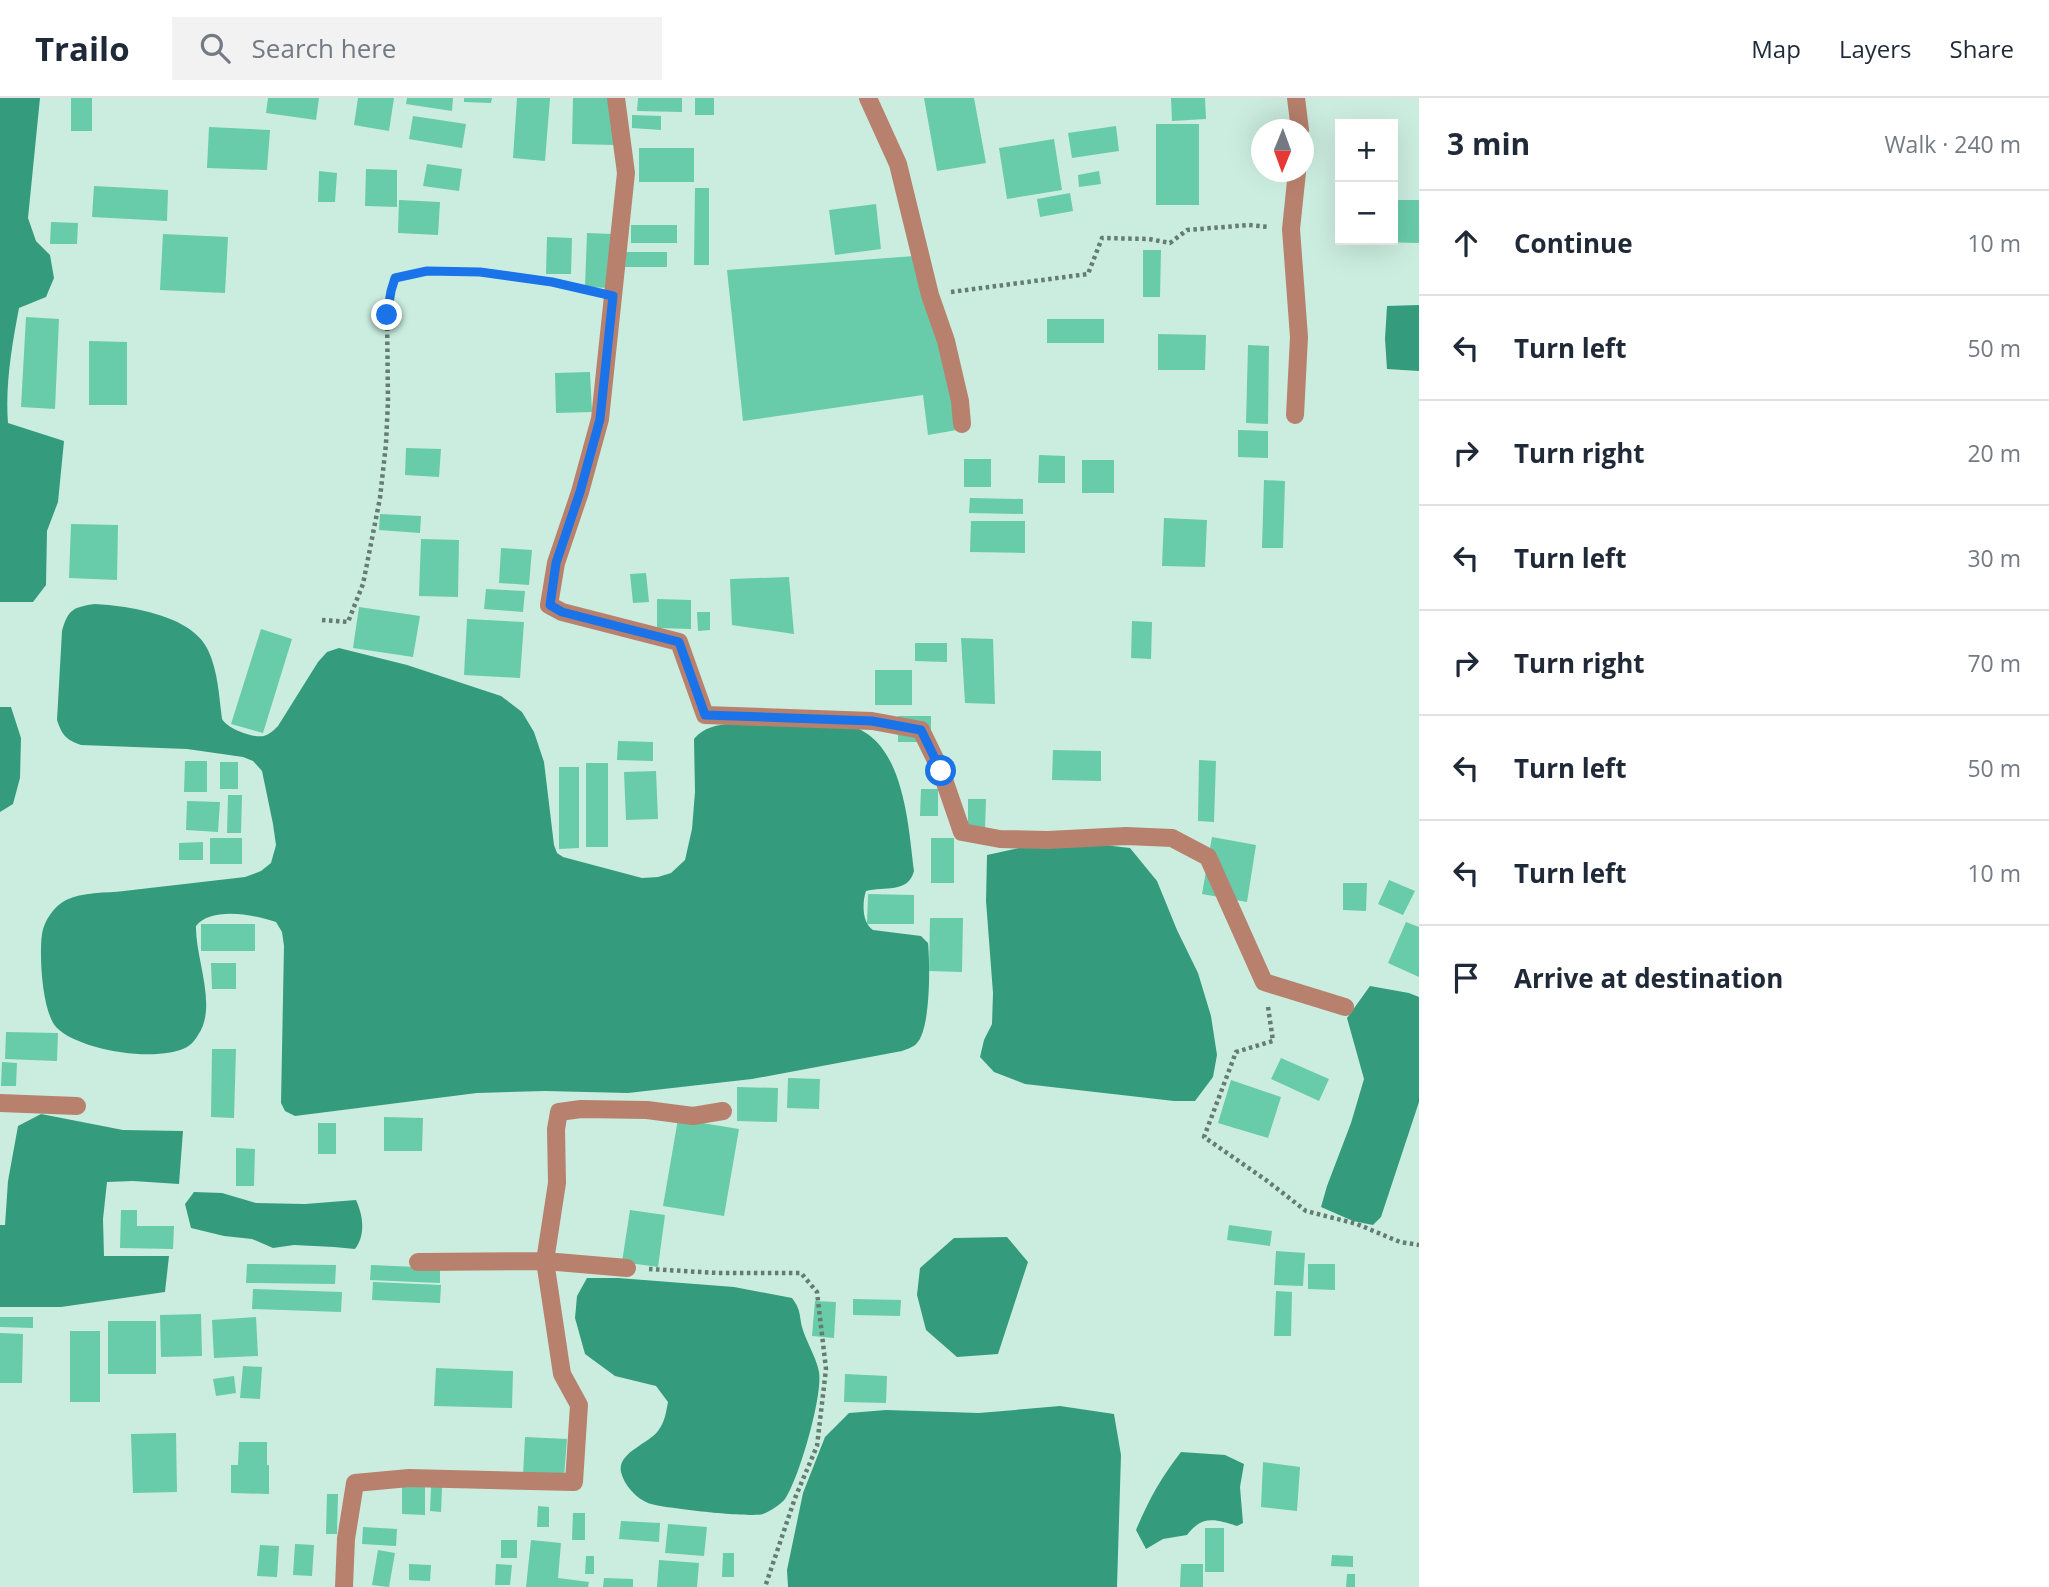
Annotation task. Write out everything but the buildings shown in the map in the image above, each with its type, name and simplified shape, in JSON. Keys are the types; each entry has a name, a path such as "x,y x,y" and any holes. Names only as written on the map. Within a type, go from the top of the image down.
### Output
{"street":[{"path":"616,98 626,173 600,419 580,492 556,563 550,605 562,612 679,642 705,715 872,721 921,730 941,771 962,832 1000,839 1048,840 1126,835 1172,838 1208,857 1265,982 1345,1007"},
{"path":"868,98 898,164 930,295 946,341 960,401 962,424"},
{"path":"1296,98 1299,119"},
{"path":"1295,415 1299,337 1291,229 1296,182"},
{"path":"0,1103 77,1106"},
{"path":"344,1587 346,1539 355,1483 409,1478 574,1482 579,1405 562,1374 545,1261 557,1183 556,1129 559,1112 581,1109 646,1110 693,1116 723,1111"},
{"path":"418,1262 545,1261 627,1268"}],"path":[{"path":"930,295 1031,280 1088,275 1102,238 1149,239 1170,243 1187,230 1250,225 1291,229"},
{"path":"322,620 348,622 363,584 380,498 386,444 387,315 395,278 427,271 480,272 552,282 613,296"},
{"path":"1265,982 1273,1041 1236,1052 1204,1137 1306,1211 1357,1224 1400,1242 1419,1245"},
{"path":"627,1268 718,1273 801,1273 817,1292 827,1369 817,1446 795,1498 765,1587"}],"shaded area":[{"path":"0,98 40,98 28,218 36,241 50,255 54,278 46,297 19,308 8,380 8,423 64,441 58,502 47,531 46,585 33,602 0,602"},
{"path":"1419,305 1419,371 1387,369 1387,306"},
{"path":"95,604 125,607 158,615 188,628 200,638 214,666 222,719 235,729 253,736 264,736 278,726 318,662 327,652 339,648 407,665 501,696 522,712 534,732 544,762 557,853 563,857 642,878 671,873 685,860 692,829 695,792 694,739 701,733 717,725 727,724 816,722 846,725 865,733 880,746 900,784 914,871 911,878 901,886 866,891 864,912 869,927 873,930 921,936 928,943 928,995 922,1035 916,1044 902,1051 752,1079 628,1093 477,1093 295,1116 285,1111 281,1103 282,932 276,922 257,917 223,914 203,920 196,926 206,1011 204,1024 189,1046 174,1052 139,1054 82,1043 56,1027 47,1009 41,968 41,943 45,924 57,906 72,897 87,894 245,877 261,871 271,863 276,845 262,771 253,761 243,757 187,749 81,745 68,739 63,733 57,720 62,631 73,610"},
{"path":"0,707 11,707 21,738 20,778 13,804 0,812"},
{"path":"1086,843 1130,848 1157,881 1198,973 1211,1016 1217,1055 1213,1077 1195,1101 1025,1084 994,1072 980,1057 992,1024 993,993 986,901 987,855 1019,848"},
{"path":"1370,986 1419,997 1419,1102 1381,1217 1373,1225 1353,1221 1321,1207 1364,1079 1347,1018"},
{"path":"41,1114 123,1130 183,1131 179,1184 107,1182 103,1219 104,1256 169,1256 165,1292 61,1307 0,1307 0,1225 5,1225 8,1181 18,1126"},
{"path":"194,1192 222,1193 256,1203 305,1204 356,1200 362,1218 361,1238 355,1249 294,1245 273,1248 252,1239 191,1228 185,1204"},
{"path":"1007,1237 1028,1262 998,1354 957,1357 926,1330 917,1295 920,1268 954,1238"},
{"path":"587,1278 734,1287 792,1298 818,1366 819,1383 814,1417 803,1456 791,1489 781,1503 763,1514 725,1514 648,1503 631,1490 621,1472 621,1465 628,1454 658,1431 664,1421 668,1402 656,1386 615,1376 585,1354 575,1318 577,1296"},
{"path":"1060,1406 1114,1414 1121,1455 1117,1587 788,1587 787,1570 803,1493 825,1437 849,1413 886,1410 979,1413"},
{"path":"1181,1452 1225,1455 1244,1464 1240,1487 1243,1523 1237,1526 1209,1520 1198,1524 1187,1535 1163,1539 1146,1549 1136,1530 1156,1489"}],"route":[{"path":"387,315 395,278 427,271 480,272 552,282 613,296 600,419 580,492 556,563 550,605 562,612 679,642 705,715 872,721 921,730 941,771"}]}
